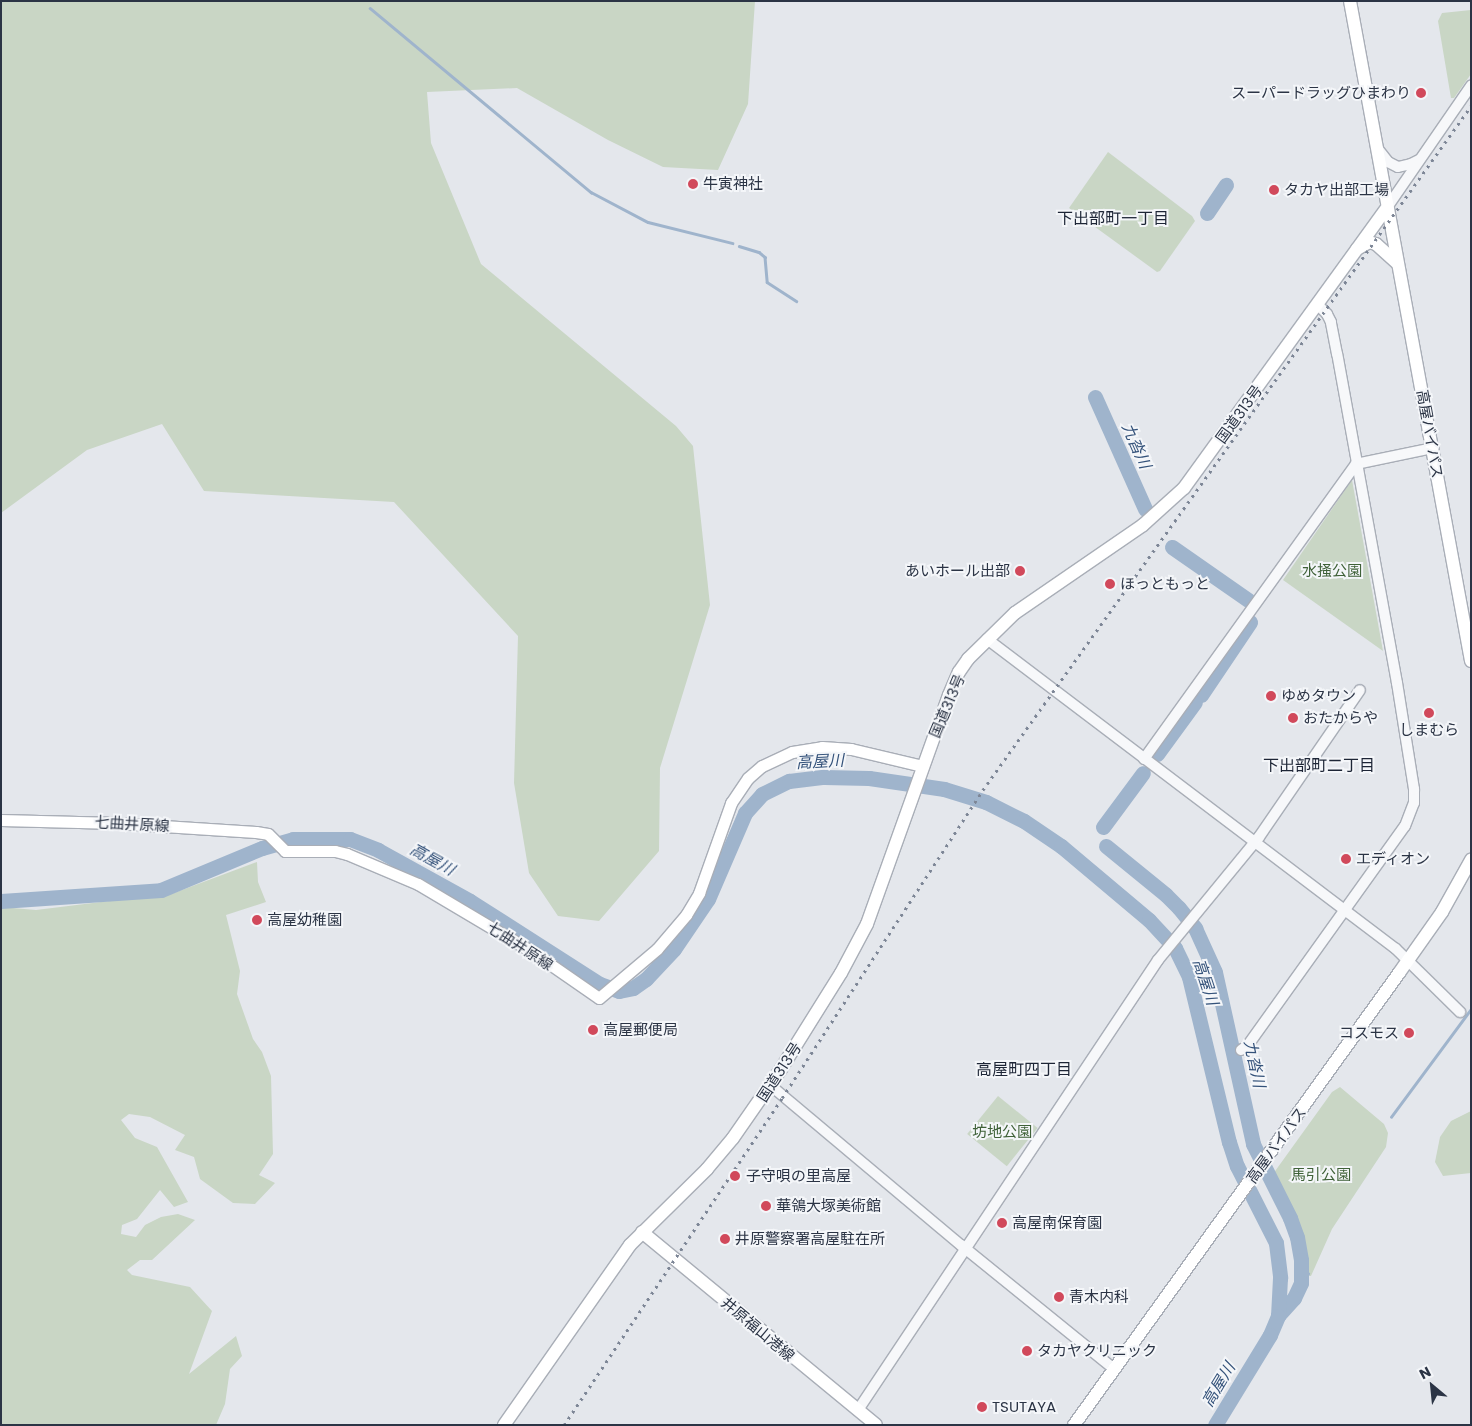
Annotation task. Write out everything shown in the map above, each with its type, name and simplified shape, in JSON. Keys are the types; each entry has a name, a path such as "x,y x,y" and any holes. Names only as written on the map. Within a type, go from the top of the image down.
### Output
{"main road":[{"path":"1350,1 1386,209"},
{"name":"国道313号","path":"504,1425 574,1323 642,1232 720,1154 770,1085 841,973 867,924 954,683 968,659 1014,613 1143,525 1184,488 1386,209"},
{"name":"高屋バイパス","path":"1386,209 1433,448 1471,661"},
{"path":"1355,251 1369,242 1383,248 1397,263"},
{"name":"七曲井原線","path":"1,820 118,823 256,832 264,833 292,852 335,851 418,884 500,932 598,998 658,949 686,915 699,893 731,803 748,778 762,766 792,752 822,747 851,749 922,768"},
{"name":"高屋バイパス","path":"1074,1425 1113,1368 1270,1155 1408,960 1450,899 1471,860"},
{"name":"井原福山港線","path":"642,1232 876,1425"}],"street":[{"path":"1386,209 1471,86"},
{"path":"1375,146 1388,162 1398,167 1411,164 1421,158"},
{"path":"1241,1050 1248,1045 1405,826 1414,803 1414,789 1397,683 1331,322 1327,314 1317,304"},
{"path":"1144,759 1356,464 1433,448"},
{"path":"987,639 1408,960 1460,1012"},
{"path":"858,1410 1145,979 1254,843 1302,777 1360,690"},
{"path":"770,1085 1113,1368"}],"green space":[{"path":"1,1 755,1 748,104 718,170 663,167 608,140 517,88 427,92 431,143 481,264 676,426 693,446 710,605 660,768 659,851 599,921 558,916 529,873 514,783 518,636 394,502 204,491 162,424 87,450 1,513"},
{"path":"1471,10 1471,74 1454,98 1451,98 1438,21 1442,13"},
{"path":"1108,152 1192,216 1195,221 1160,271 1157,272 1069,208"},
{"name":"水掻公園","path":"1352,480 1383,651 1283,580"},
{"path":"257,862 258,882 266,902 226,915 240,971 237,994 253,1039 262,1052 271,1076 273,1154 259,1175 275,1183 255,1204 233,1203 200,1179 194,1157 175,1150 185,1135 150,1117 129,1114 121,1120 135,1138 157,1147 188,1202 174,1207 160,1190 137,1219 122,1225 121,1234 136,1237 145,1225 161,1217 178,1214 195,1220 152,1260 140,1260 127,1270 132,1275 190,1287 212,1311 189,1374 236,1336 242,1356 230,1369 225,1404 216,1425 1,1425 1,907 36,910 174,893"},
{"name":"馬引公園","path":"1340,1087 1384,1124 1388,1133 1386,1147 1332,1229 1311,1276 1304,1275 1305,1257 1299,1230 1273,1174 1332,1092"},
{"name":"坊地公園","path":"998,1096 1038,1128 1007,1166 967,1134"},
{"path":"1471,1111 1471,1173 1443,1176 1435,1162 1440,1137 1451,1121"}],"waterway":[{"path":"370,8 591,192 648,222 732,243"},
{"name":"九沓川","path":"1207,213 1226,185"},
{"path":"739,246 759,252 765,257 767,282 796,301"},
{"name":"九沓川","path":"1095,397 1145,509"},
{"name":"九沓川","path":"1172,547 1248,600"},
{"name":"九沓川","path":"1201,695 1250,622"},
{"name":"九沓川","path":"1157,754 1195,702"},
{"name":"九沓川","path":"1103,827 1143,773"},
{"name":"高屋川","path":"1,901 161,890 262,848 293,839 350,839 378,850 470,901 600,984 619,991 633,988 646,979 674,949 708,899 745,813 762,794 789,781 824,777 869,778 944,789 986,802 1024,821 1061,846 1149,920 1175,948 1189,977 1229,1142 1237,1166 1276,1243 1280,1278 1278,1316 1270,1335 1215,1425"},
{"name":"九沓川","path":"1106,846 1179,908 1195,928 1215,972 1253,1144 1290,1218 1297,1237 1301,1260 1301,1283 1294,1298 1278,1316"},
{"path":"1391,1117 1471,1009"},
{"name":"九沓川","path":"1298,1291 1308,1274"}],"railway":[{"path":"564,1425 782,1098 987,784 1471,106"}],"place":[{"name":"スーパードラッグひまわり","path":"1421,93"},
{"name":"牛寅神社","path":"693,184"},
{"name":"タカヤ出部工場","path":"1274,190"},
{"name":"あいホール出部","path":"1020,571"},
{"name":"ほっともっと","path":"1110,584"},
{"name":"ゆめタウン","path":"1271,696"},
{"name":"しまむら","path":"1429,713"},
{"name":"おたからや","path":"1293,718"},
{"name":"エディオン","path":"1346,859"},
{"name":"高屋幼稚園","path":"257,920"},
{"name":"高屋郵便局","path":"593,1030"},
{"name":"コスモス","path":"1409,1033"},
{"name":"子守唄の里高屋","path":"735,1176"},
{"name":"華鴒大塚美術館","path":"766,1206"},
{"name":"高屋南保育園","path":"1002,1223"},
{"name":"井原警察署高屋駐在所","path":"725,1239"},
{"name":"青木内科","path":"1059,1297"},
{"name":"タカヤクリニック","path":"1027,1351"},
{"name":"TSUTAYA","path":"982,1407"}],"district":[{"name":"下出部町一丁目","path":"1113,219"},
{"name":"下出部町二丁目","path":"1319,766"},
{"name":"高屋町四丁目","path":"1024,1070"}]}
